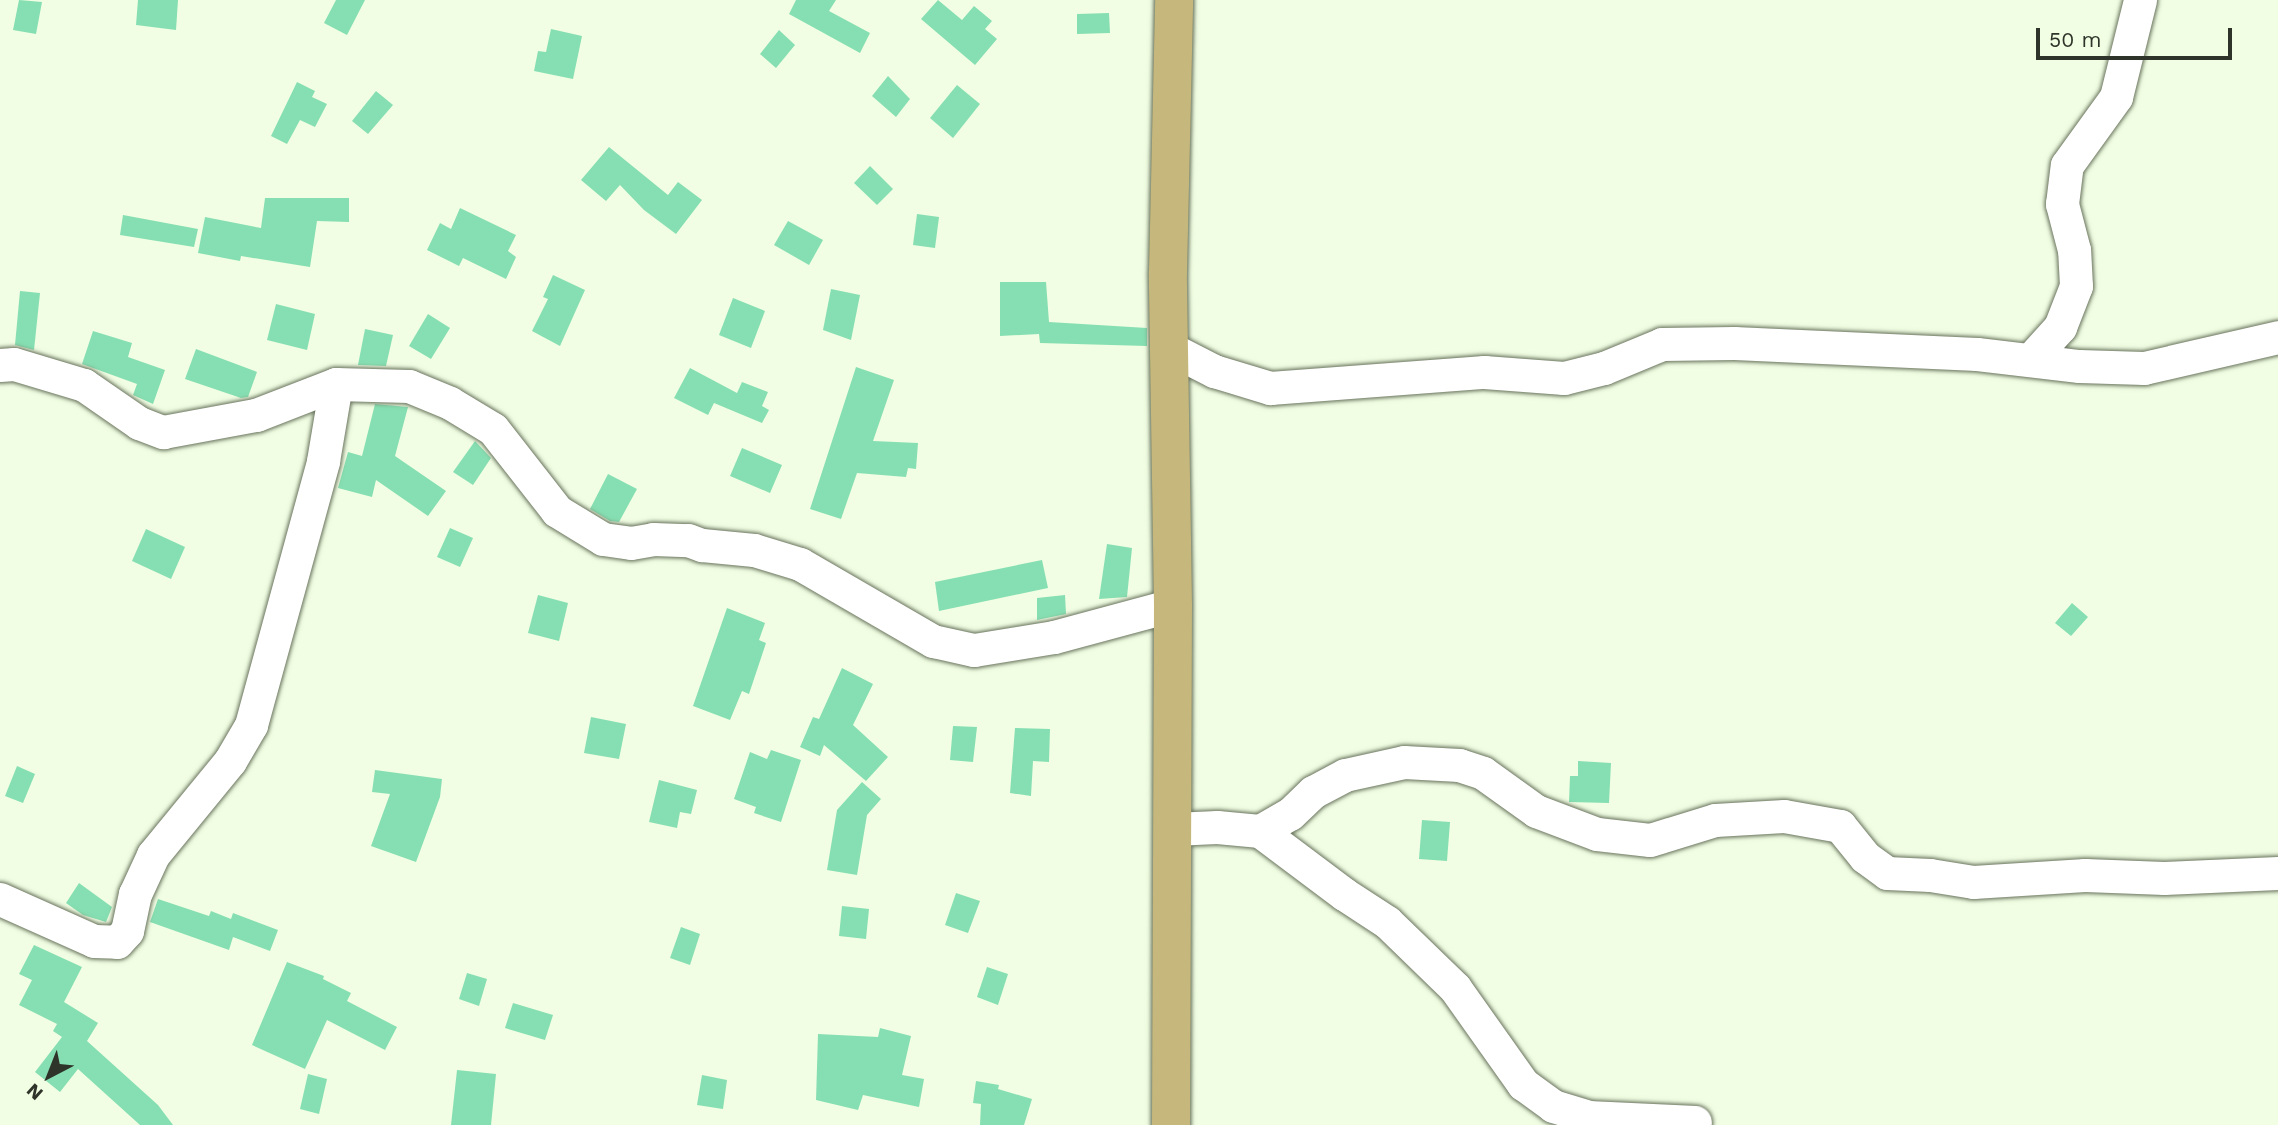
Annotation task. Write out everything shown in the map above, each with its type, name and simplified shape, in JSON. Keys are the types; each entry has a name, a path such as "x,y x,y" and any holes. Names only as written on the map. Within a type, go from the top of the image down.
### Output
{"main road":[{"path":"1171,1125 1174,605 1169,348 1174,0"}],"street":[{"path":"2030,360 2060,327 2076,286 2074,250 2062,204 2067,165 2116,97 2140,0"},
{"path":"1169,348 1214,371 1270,388 1484,372 1563,378 1604,368 1662,344 1734,343 1977,355 2144,368 2278,337"},
{"path":"0,365 13,364 84,385 139,423 163,432 256,415 336,384 409,386 450,403 493,429 557,511 603,539 631,543 688,540 702,545 754,550 800,564 933,640 974,650 1067,634 1174,605"},
{"path":"0,899 94,940 117,942 127,932 135,894 153,855 230,761 251,725 323,461 336,384"},
{"path":"1260,831 1290,814 1313,792 1345,775 1404,762 1459,765 1483,772 1536,811 1597,834 1650,840 1715,820 1784,816 1840,826 1865,857 1887,873 1930,875 1973,882 2085,875 2164,878 2278,873"},
{"path":"1173,829 1217,827 1260,831 1344,894 1387,922 1455,988 1523,1084 1553,1106 1588,1117 1695,1122"}],"building":[{"path":"19,0 42,2 36,34 13,30"},
{"path":"138,0 178,0 176,30 136,25"},
{"path":"336,0 365,0 347,35 324,23"},
{"path":"796,0 836,0 829,11 870,33 860,53 789,14"},
{"path":"938,0 962,20 974,6 992,21 985,29 997,39 975,65 921,19"},
{"path":"1109,13 1110,33 1077,34 1077,14"},
{"path":"551,29 582,36 573,79 534,71 538,51 546,52"},
{"path":"779,30 795,45 776,68 760,54"},
{"path":"888,76 910,99 896,117 872,96"},
{"path":"297,82 315,91 312,97 327,104 315,127 300,120 287,144 271,136"},
{"path":"957,85 980,104 953,138 930,118"},
{"path":"376,91 393,105 368,134 352,121"},
{"path":"609,147 668,195 678,182 702,200 676,234 644,210 620,185 606,201 581,180"},
{"path":"870,166 893,189 877,205 854,183"},
{"path":"265,198 349,198 349,222 317,221 310,267 241,256 240,261 198,253 205,217 261,228"},
{"path":"460,208 516,235 508,251 516,257 506,279 463,258 459,266 427,250 440,223 451,229"},
{"path":"917,214 939,217 935,248 913,245"},
{"path":"123,215 198,229 194,247 120,235"},
{"path":"788,221 823,240 809,265 774,245"},
{"path":"553,275 585,290 560,346 532,331 548,299 543,297"},
{"path":"1000,282 1046,282 1049,322 1147,328 1147,346 1040,343 1039,334 1000,336"},
{"path":"831,289 860,295 851,340 823,330"},
{"path":"20,291 40,293 34,350 15,345"},
{"path":"733,298 765,311 751,348 719,335"},
{"path":"276,304 315,314 307,350 267,340"},
{"path":"428,314 450,328 431,359 409,346"},
{"path":"365,329 393,335 386,366 358,365"},
{"path":"93,331 132,343 128,357 165,370 153,404 133,395 137,384 82,364"},
{"path":"196,349 257,372 248,397 241,398 185,379"},
{"path":"856,367 894,380 873,441 918,443 916,469 908,468 906,477 857,473 841,519 810,509"},
{"path":"690,368 737,393 742,382 768,392 762,406 769,410 762,423 714,403 708,415 674,398"},
{"path":"375,404 408,407 395,456 446,491 428,516 376,480 372,497 338,488 348,452 362,456"},
{"path":"475,441 491,458 473,485 453,472"},
{"path":"742,448 782,465 770,493 730,476"},
{"path":"608,474 637,489 619,522 610,521 590,509"},
{"path":"450,528 473,538 460,567 437,557"},
{"path":"146,529 185,547 171,579 132,561"},
{"path":"1107,544 1132,548 1127,597 1099,599"},
{"path":"1042,560 1048,588 939,611 935,582"},
{"path":"538,595 568,603 559,641 528,633"},
{"path":"1065,595 1066,614 1037,620 1037,598"},
{"path":"2072,603 2088,617 2071,636 2055,623"},
{"path":"727,608 765,623 759,640 766,643 749,694 742,691 730,720 693,706"},
{"path":"842,668 873,684 853,725 888,757 866,781 824,745 820,756 800,747 813,717 819,719"},
{"path":"591,717 626,724 619,759 584,753"},
{"path":"953,726 977,727 973,762 950,760"},
{"path":"1015,728 1050,729 1049,762 1033,761 1031,796 1010,793"},
{"path":"771,750 801,760 781,822 754,813 756,807 734,799 750,752 767,759"},
{"path":"1578,761 1611,763 1609,803 1569,802 1570,776 1578,776"},
{"path":"17,766 35,774 23,803 5,796"},
{"path":"375,770 442,779 440,797 416,862 371,846 390,794 372,792"},
{"path":"659,780 697,790 691,814 680,812 677,828 649,822"},
{"path":"862,782 881,799 867,815 857,875 827,870 837,810"},
{"path":"1422,820 1450,822 1447,861 1419,859"},
{"path":"79,883 112,907 106,922 83,915 66,903"},
{"path":"956,893 980,901 968,933 945,925"},
{"path":"158,899 209,916 211,911 231,919 233,913 278,930 270,951 233,937 229,950 150,922"},
{"path":"842,906 869,909 866,939 839,936"},
{"path":"681,927 700,934 690,965 670,958"},
{"path":"34,945 82,967 64,1002 98,1023 87,1041 158,1105 173,1125 140,1125 78,1069 60,1092 35,1072 62,1037 53,1031 57,1024 19,1005 32,980 19,974"},
{"path":"287,962 324,976 323,979 351,993 347,1001 397,1027 385,1050 327,1020 305,1069 252,1045"},
{"path":"987,967 1008,974 998,1005 977,997"},
{"path":"467,973 487,979 479,1006 459,999"},
{"path":"513,1003 553,1015 545,1040 505,1028"},
{"path":"880,1028 911,1036 902,1075 924,1079 919,1107 863,1095 858,1110 816,1100 818,1034 878,1037"},
{"path":"457,1070 496,1074 491,1125 451,1125"},
{"path":"308,1074 327,1079 319,1114 300,1109"},
{"path":"702,1075 727,1080 723,1109 697,1105"},
{"path":"976,1081 999,1085 998,1089 1032,1099 1024,1125 980,1125 981,1104 973,1103"}]}
